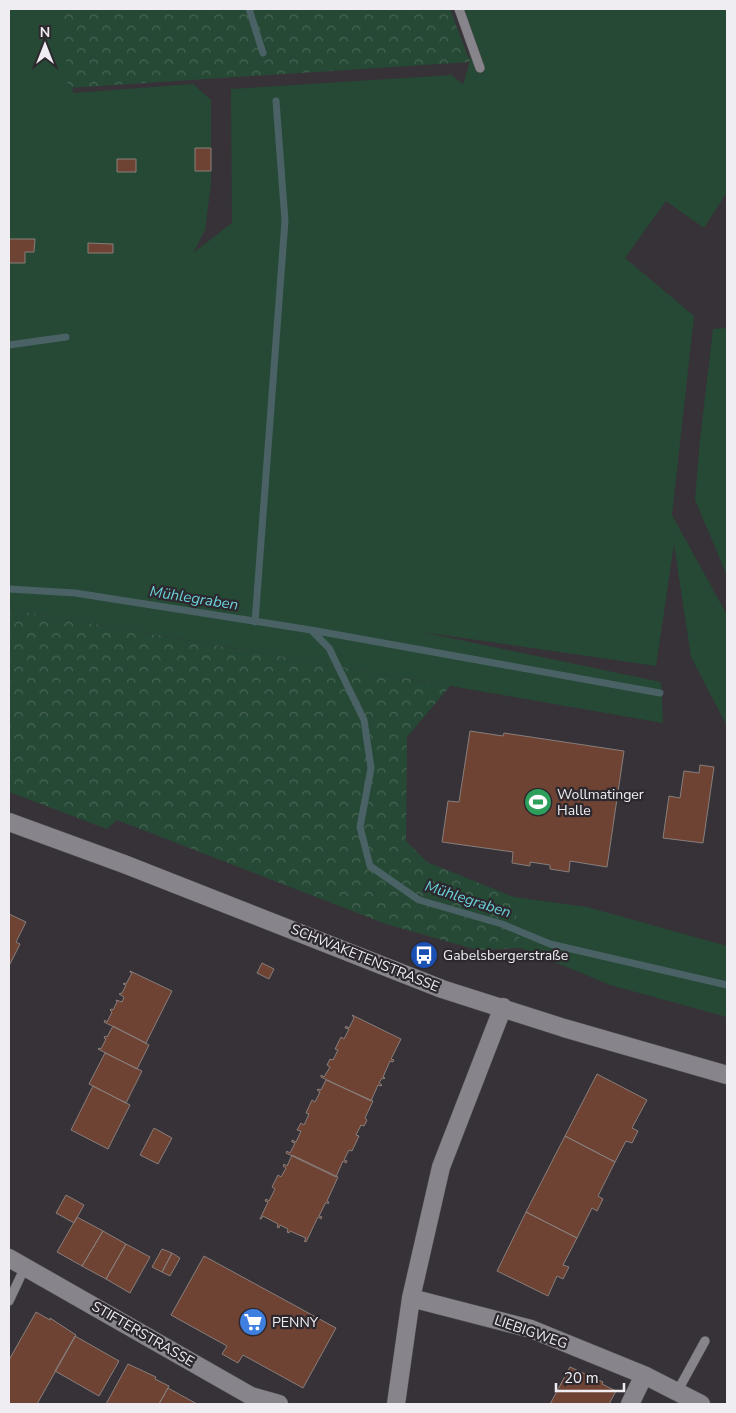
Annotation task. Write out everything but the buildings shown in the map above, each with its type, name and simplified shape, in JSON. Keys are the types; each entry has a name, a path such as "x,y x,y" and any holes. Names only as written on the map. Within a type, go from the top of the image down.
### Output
{"street":[{"name":"SCHWAKETENSTRASSE","path":"9,822 124,864 442,989 564,1028 727,1075"},
{"path":"399,1403 411,1298 441,1168 503,1008"},
{"name":"STIFTERSTRASSE","path":"9,1258 251,1396 279,1404"},
{"name":"LIEBIGWEG","path":"411,1298 531,1329 644,1375 701,1404"},
{"path":"630,1404 644,1375"}],"lane":[{"path":"459,9 480,68"},
{"path":"9,1301 25,1267"},
{"path":"677,1392 705,1341"}],"green space":[{"path":"9,9 64,9 73,93 193,84 211,100 211,184 205,230 193,253 232,223 231,89 451,75 463,84 470,62 465,9 727,9 727,192 704,228 666,201 625,258 694,316 672,515 727,615 727,726 691,657 674,544 656,666 422,632 661,682 663,723 9,609"},
{"path":"62,9 450,9 470,62 68,88"},
{"path":"727,328 727,575 695,500 713,329"},
{"path":"9,609 450,686 407,737 406,841 427,862 514,897 521,948 478,950 386,924 117,820 107,829 9,792"},
{"path":"514,897 587,907 727,946 727,1017 610,985 521,948"}],"waterway":[{"path":"249,9 263,53"},
{"path":"255,622 285,221 276,101"},
{"path":"9,345 66,337"},
{"name":"Mühlegraben","path":"9,589 75,593 311,630 329,648 364,720 371,768 360,827 370,866 419,900 502,924 550,944 727,985"},
{"path":"311,630 660,693"}],"place":[{"name":"Wollmatinger Halle","path":"538,802"},
{"name":"Gabelsbergerstraße","path":"424,955"},
{"name":"PENNY","path":"253,1322"}]}
